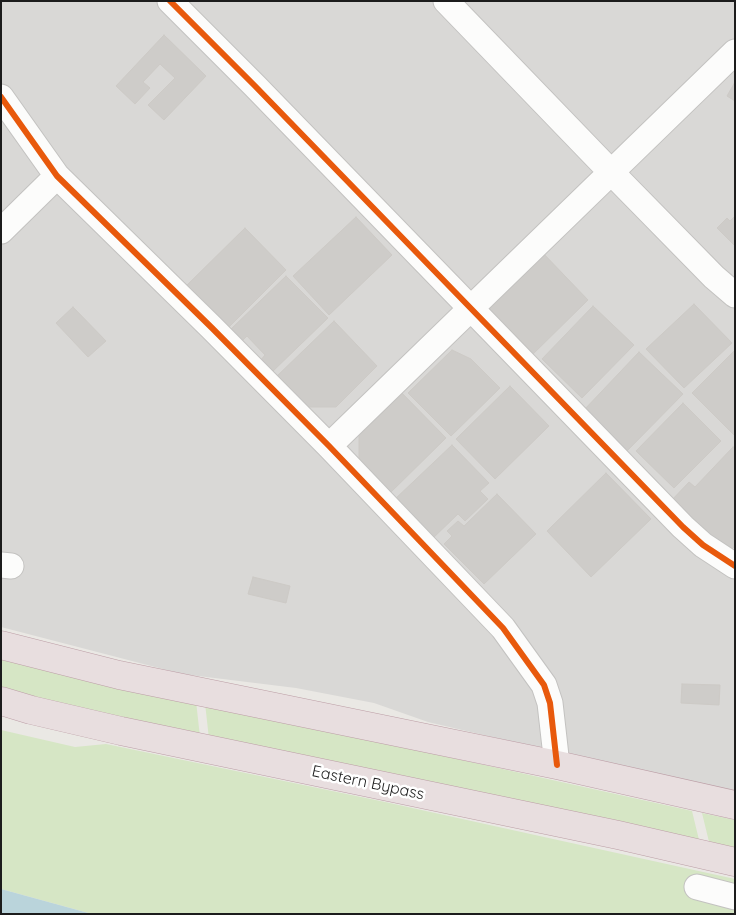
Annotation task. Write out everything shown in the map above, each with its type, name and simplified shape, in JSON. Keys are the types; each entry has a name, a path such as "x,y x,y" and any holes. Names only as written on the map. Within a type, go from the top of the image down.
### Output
{"highway":[{"path":"1,645 119,675 557,765 735,805"},
{"name":"Eastern Bypass","path":"1,701 121,731 618,835 735,862"}],"street":[{"path":"170,1 255,86 683,527 703,545 735,566"},
{"path":"446,1 714,277 735,295"},
{"path":"329,446 735,52"},
{"path":"1,97 57,176 329,446 486,609 508,635 544,685 550,703 557,765"},
{"path":"1,232 57,176"},
{"path":"697,887 735,897"}],"shaded area":[{"path":"1,1 735,1 735,794 428,722 374,703 296,688 182,674 1,627"}],"green space":[{"path":"1,648 196,701 200,737 1,689"},
{"path":"205,703 692,811 700,844 209,739"},
{"path":"1,730 75,747 106,744 385,802 735,879 735,914 92,914 1,889"},
{"path":"702,813 735,820 735,852 710,846"}],"water":[{"path":"1,889 92,914 1,914"}],"building":[{"path":"164,35 206,76 164,120 148,105 175,78 160,64 143,82 150,88 135,104 116,86"},
{"path":"735,82 735,101 727,96"},
{"path":"735,216 735,246 717,228 727,218 730,221"},
{"path":"356,217 392,255 329,315 293,276"},
{"path":"245,228 286,270 227,329 185,287"},
{"path":"541,251 588,300 531,356 483,309"},
{"path":"286,276 328,318 271,373 260,361 265,355 247,336 242,341 231,329"},
{"path":"694,304 732,343 684,388 646,349"},
{"path":"593,306 634,345 582,398 542,359"},
{"path":"73,307 106,341 88,357 56,323"},
{"path":"334,321 377,366 336,407 305,407 276,377"},
{"path":"452,350 471,359 500,388 451,436 408,393"},
{"path":"735,350 735,436 692,393"},
{"path":"639,352 683,394 627,451 584,410"},
{"path":"510,386 549,426 495,479 456,439"},
{"path":"398,389 446,438 390,493 359,462 359,428"},
{"path":"683,403 721,441 674,488 636,451"},
{"path":"452,445 489,483 480,491 488,499 465,521 458,514 432,539 394,500"},
{"path":"733,447 735,448 735,546 725,556 670,502 689,482 695,487"},
{"path":"606,473 651,519 591,577 547,531"},
{"path":"497,494 536,534 484,584 444,544 452,536 447,531 458,521 464,526"},
{"path":"253,577 290,586 286,603 248,594"},
{"path":"682,684 720,685 719,705 681,703"}],"cycle path":[{"path":"170,1 255,86 683,527 703,545 735,566"},
{"path":"1,97 57,176 329,446 503,628 544,685 550,703 557,765"}]}
